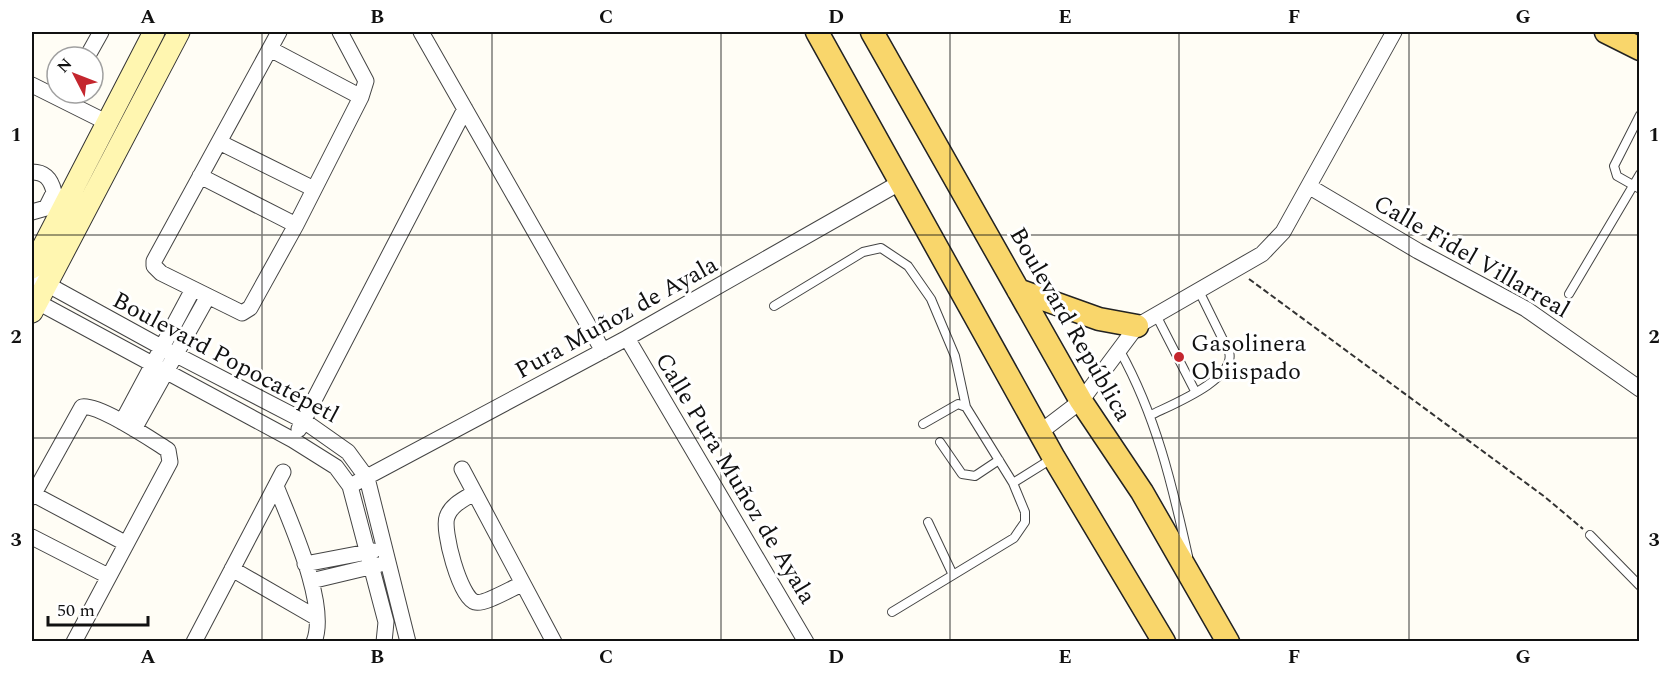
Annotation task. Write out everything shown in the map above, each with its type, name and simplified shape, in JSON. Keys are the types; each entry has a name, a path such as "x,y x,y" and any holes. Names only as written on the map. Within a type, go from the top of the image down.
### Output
{"main road":[{"path":"32,268 59,203 154,32"},
{"path":"35,295 179,32"},
{"path":"817,32 1054,458 1164,642"},
{"name":"Boulevard República","path":"872,32 1081,401 1142,492 1228,642"},
{"path":"1606,32 1640,49"},
{"path":"1018,290 1099,319 1147,320"}],"street":[{"path":"279,32 154,261 157,270 192,291 242,314 250,308 296,225 361,97 366,81 340,32"},
{"path":"421,32 603,351"},
{"path":"1040,433 1081,401 1119,351 1147,320 1262,254 1283,232 1394,32"},
{"path":"270,49 361,97"},
{"path":"76,105 106,122"},
{"path":"293,440 465,109"},
{"path":"219,142 314,189"},
{"path":"32,172 42,173 48,178 59,203 32,212"},
{"path":"200,176 296,225"},
{"name":"Pura Muñoz de Ayala","path":"350,486 627,338 901,182"},
{"name":"Calle Fidel Villarreal","path":"1310,187 1418,251 1526,309 1640,389"},
{"path":"128,426 169,351 192,291"},
{"name":"Boulevard Popocatépetl","path":"35,295 169,351 304,421 341,445 367,478 408,642"},
{"name":"Boulevard Popocatépetl","path":"35,295 160,368 293,440 336,467 350,486 386,622 384,642"},
{"path":"169,351 207,298"},
{"name":"Calle Pura Muñoz de Ayala","path":"627,338 806,642"},
{"path":"74,642 170,462 168,450 128,426 86,406 79,410 32,496 125,543"},
{"path":"462,469 554,642"},
{"path":"194,642 279,479 310,581 317,618 314,642"},
{"path":"474,493 453,506 445,522 460,586 466,596 474,602 482,602 522,584"},
{"path":"32,537 108,576"},
{"path":"305,564 385,556"},
{"path":"310,581 368,559"},
{"path":"232,569 317,618"}],"lane":[{"path":"1636,187 1617,176 1614,166 1640,115"},
{"path":"1569,294 1636,187 1640,174"},
{"path":"774,306 863,252 881,248 908,266 931,299 955,356 963,382 966,407 1013,483 1025,512 1025,522 1021,531 1003,545 892,612"},
{"path":"1151,416 1222,376 1232,360 1200,291"},
{"path":"1147,320 1196,392"},
{"path":"1119,351 1147,402 1170,479 1194,584"},
{"path":"923,424 950,407 958,404 966,407"},
{"path":"940,442 962,474 975,476 999,460"},
{"path":"1013,483 1054,458"},
{"path":"927,522 953,575"},
{"path":"1590,535 1640,586"}],"path":[{"path":"1236,270 1545,497 1590,535"}],"place":[{"name":"Gasolinera Obiispado","path":"1179,357"}]}
